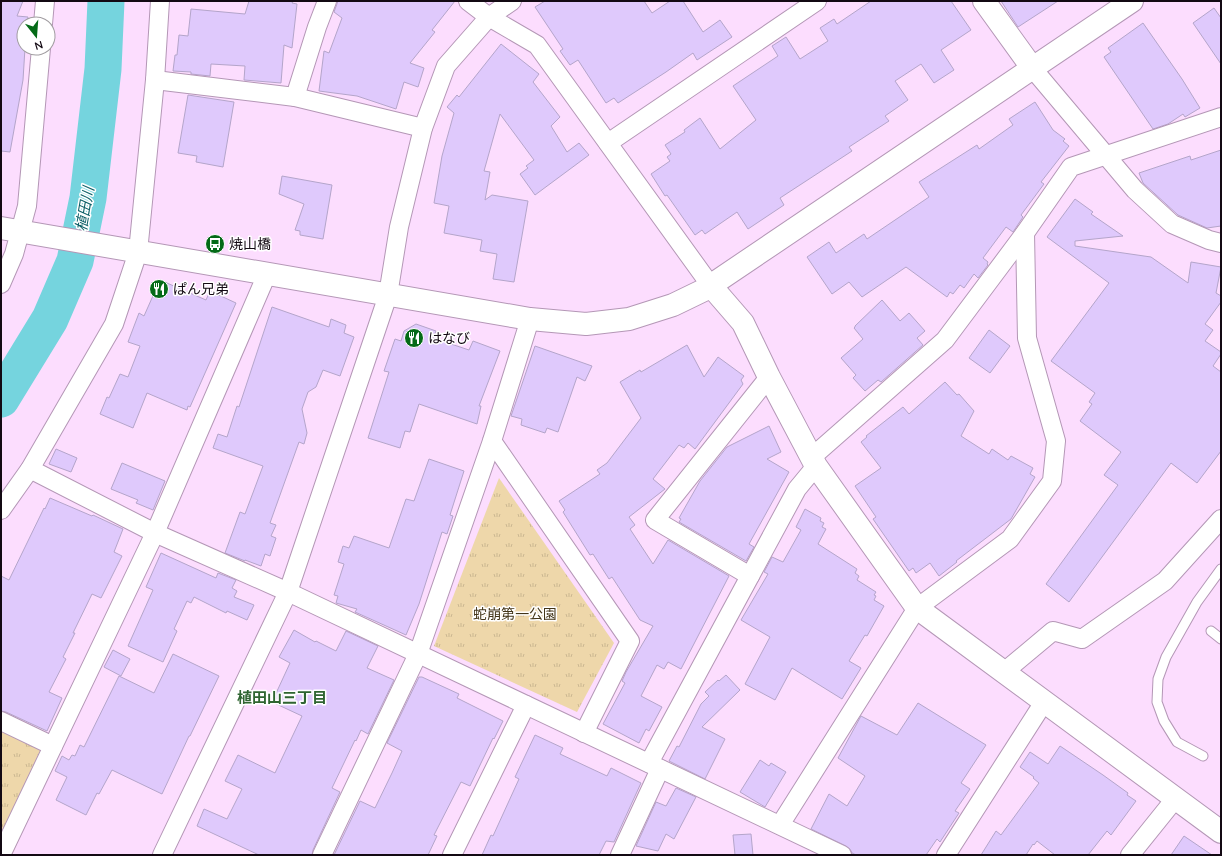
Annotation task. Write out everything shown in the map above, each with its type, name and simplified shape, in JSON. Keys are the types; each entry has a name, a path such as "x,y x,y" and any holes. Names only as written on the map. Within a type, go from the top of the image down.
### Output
{"street":[{"path":"44,16 46,1"},
{"path":"1,510 30,469 114,324 133,251 155,80 160,1"},
{"path":"295,97 317,27 327,1"},
{"path":"468,1 488,17 537,45 711,286 743,324 769,377 814,461 917,608 1221,832"},
{"path":"162,855 288,592 388,294 399,227 423,128 446,66 488,17 512,1"},
{"path":"608,143 817,1"},
{"path":"984,1 1033,68 1135,190 1172,224 1209,240 1221,243"},
{"path":"15,231 530,319 586,324 629,319 673,305 711,286 1132,1"},
{"path":"1,284 14,254 15,231 27,206 40,56"},
{"path":"155,80 295,97 423,128"},
{"path":"620,855 655,766 750,576 814,461 945,340 1025,234 1071,167 1106,154 1221,117"},
{"path":"780,825 917,608 1010,540 1052,481 1056,441 1027,338 1025,234"},
{"path":"1,855 156,533 267,274"},
{"path":"322,855 418,654 492,441 530,319"},
{"path":"750,576 655,520 769,377"},
{"path":"492,441 630,641 584,733"},
{"path":"30,469 156,533 288,592 842,855"},
{"path":"1004,672 1054,632 1082,639 1159,586 1221,518"},
{"path":"946,855 1044,702"},
{"path":"452,855 526,705"},
{"path":"1,721 53,746"},
{"path":"1130,855 1175,799"}],"lane":[{"path":"1203,756 1178,742 1164,721 1157,702 1158,679 1166,657 1196,602 1221,569"},
{"path":"1211,631 1221,639"}],"green space":[{"name":"蛇崩第一公園","path":"499,478 614,643 577,712 434,646"},
{"path":"1,727 57,755 12,855 1,852"}],"building":[{"path":"1,1 23,1 16,16 16,56 24,56 23,80 10,152 1,151"},
{"path":"249,1 293,1 292,3 297,4 292,48 284,45 281,83 244,80 245,66 211,64 210,76 191,74 191,72 173,71 175,55 177,55 179,35 188,36 191,9 245,14"},
{"path":"338,1 455,1 432,30 435,32 410,63 424,68 418,87 404,82 396,109 357,96 319,91 324,51 329,53 342,18 334,12"},
{"path":"545,1 644,1 652,13 670,1 683,1 703,32 720,20 732,37 697,60 693,53 618,103 614,98 606,103 578,60 570,65 560,51 563,49 535,7"},
{"path":"871,1 951,1 971,30 941,50 954,70 934,83 921,64 895,81 908,100 885,116 889,121 849,147 852,151 780,198 784,205 748,229 737,212 705,234 702,230 695,235 667,195 665,196 651,174 670,161 667,157 671,154 665,145 685,132 684,130 700,118 720,149 756,120 733,86 778,56 772,46 786,37 800,59 828,41 820,28 834,19 837,24"},
{"path":"1001,1 1058,1 1018,27"},
{"path":"1214,8 1221,18 1221,64 1193,23"},
{"path":"1143,23 1182,79 1200,108 1185,117 1183,114 1168,124 1153,129 1104,57 1111,52 1108,48"},
{"path":"501,44 539,74 533,82 560,117 551,126 567,152 579,143 589,155 535,195 520,174 528,168 526,166 534,160 500,114 484,171 490,172 485,200 492,195 528,201 514,282 493,279 497,254 480,251 482,240 444,233 449,206 434,203 442,156 454,113 447,107 457,95 459,97"},
{"path":"188,95 234,102 223,167 196,162 197,156 178,153"},
{"path":"1035,102 1053,130 1065,139 1063,141 1069,146 1041,182 1044,184 1021,215 1023,217 1013,232 1006,227 983,258 988,262 988,265 978,278 974,274 964,288 960,285 953,294 950,292 947,297 906,267 862,297 849,282 832,294 807,257 829,242 836,253 864,234 867,239 929,197 919,182 977,145 979,149 1013,125 1009,119"},
{"path":"1221,150 1221,226 1207,228 1178,215 1143,183 1139,173 1190,156 1191,160"},
{"path":"282,176 332,185 323,239 300,235 300,231 295,230 304,204 279,194"},
{"path":"1075,199 1093,212 1091,214 1123,236 1075,241 1075,246 1151,257 1188,283 1191,262 1221,267 1216,293 1221,296 1221,302 1205,324 1213,330 1205,341 1221,352 1213,366 1221,372 1221,451 1197,483 1171,463 1069,602 1046,584 1118,485 1104,475 1121,452 1080,421 1092,404 1089,402 1095,393 1051,361 1109,283 1047,237"},
{"path":"160,280 206,300 210,291 236,303 190,407 188,406 187,410 147,393 133,428 100,414 107,397 109,398 120,374 128,377 140,346 128,342 139,313 144,316"},
{"path":"882,300 900,321 909,313 925,331 917,338 923,345 881,382 878,380 865,391 853,378 856,375 841,358 863,339 854,328 855,326"},
{"path":"272,307 329,327 331,319 346,325 344,333 354,337 340,376 323,370 316,387 308,392 302,409 307,433 304,444 299,442 270,523 276,525 271,536 276,538 270,556 265,554 261,566 225,553 240,512 245,514 263,466 213,448 218,434 227,437 237,406 239,407"},
{"path":"416,324 436,331 433,338 469,350 473,341 500,351 479,406 481,406 477,424 419,404 410,432 405,431 400,448 368,438 389,372 384,371 395,339 401,341 404,331"},
{"path":"989,330 1010,346 990,373 969,358"},
{"path":"687,345 704,377 718,357 744,376 741,380 743,384 695,449 688,443 684,448 679,445 653,479 665,489 629,517 635,525 630,529 653,564 668,540 729,576 681,669 668,662 664,669 657,665 641,696 662,707 649,731 646,729 639,743 603,724 625,683 622,681 626,672 653,626 640,620 612,577 609,579 593,554 590,555 563,512 565,510 559,501 600,474 597,470 607,463 641,418 620,382 640,370 641,372"},
{"path":"535,346 592,366 585,381 577,377 558,432 547,428 545,433 521,425 522,419 511,416"},
{"path":"945,382 957,395 959,394 974,411 961,436 989,454 992,449 1008,460 1011,456 1033,468 1030,474 1035,477 1011,519 956,561 957,562 939,576 930,563 916,573 913,568 909,571 873,519 876,517 855,486 881,468 861,442 867,437 866,436 903,407 909,414"},
{"path":"769,426 781,452 767,459 789,472 749,544 754,547 746,561 679,522 681,519 679,518 700,481 727,447"},
{"path":"56,449 77,458 71,472 49,464"},
{"path":"429,459 464,471 450,515 453,516 447,534 442,532 419,604 406,635 355,612 357,609 336,603 338,596 334,595 344,564 338,562 343,546 349,548 354,536 389,548 406,499 414,501"},
{"path":"122,463 165,481 153,510 136,503 138,500 111,489"},
{"path":"50,498 123,529 114,552 122,556 101,598 92,594 63,657 66,659 49,692 62,698 47,731 1,711 1,576 9,580"},
{"path":"805,509 821,518 820,521 824,523 822,527 826,529 818,544 857,569 855,573 859,576 857,580 876,592 874,595 876,596 874,600 884,606 867,636 865,635 849,661 861,668 842,699 792,668 775,700 745,684 770,637 741,620 768,574 764,572 772,557 783,562 801,530 796,527"},
{"path":"161,553 216,578 218,573 236,580 232,588 237,591 234,597 254,605 247,620 227,611 226,613 194,597 191,603 187,601 174,629 177,631 163,662 128,646 153,590 146,587"},
{"path":"294,630 315,642 316,641 336,651 346,631 378,646 367,668 394,680 368,734 361,730 332,788 340,792 312,855 259,855 197,826 204,809 227,819 242,789 225,781 238,755 275,773 302,716 272,702 290,663 279,657"},
{"path":"113,650 130,659 121,676 104,667"},
{"path":"173,654 219,676 162,794 112,770 99,794 97,793 86,815 56,800 67,777 55,771 62,756 69,760 72,755 75,756 80,745 84,747 119,676 154,693"},
{"path":"726,675 740,690 702,727 725,739 705,779 669,761 677,746 679,747 701,704 709,696 705,692"},
{"path":"419,677 459,694 457,698 503,721 494,739 493,738 470,786 461,782 434,835 437,836 428,855 334,855 360,801 375,808 392,773 402,751 387,743"},
{"path":"918,703 986,745 961,783 970,789 955,811 959,813 940,842 937,839 926,855 856,855 846,846 811,829 829,794 847,806 865,776 838,758 861,716 897,735"},
{"path":"535,735 563,748 560,754 607,776 611,768 641,783 614,842 606,841 599,855 482,855 491,835 493,836 519,779 515,777"},
{"path":"1060,746 1128,793 1127,795 1136,801 1111,835 1107,831 1088,855 1055,855 1037,841 1034,845 1033,844 1026,855 981,855 996,831 1001,835 1039,783 1033,778 1034,777 1020,767 1030,752 1048,764"},
{"path":"760,760 769,766 771,763 786,772 765,807 740,792"},
{"path":"676,788 696,797 674,839 666,834 658,851 636,846 656,802 666,806"},
{"path":"751,834 753,855 735,855 733,835"},
{"path":"1184,836 1212,855 1171,855"}],"waterway":[{"name":"植田川","path":"1,399 50,319 75,261 88,198 103,69 106,1"}],"place":[{"name":"焼山橋","path":"215,244"},
{"name":"ぱん兄弟","path":"159,289"},
{"name":"はなび","path":"414,338"}],"district":[{"name":"植田山三丁目","path":"282,698"}]}
